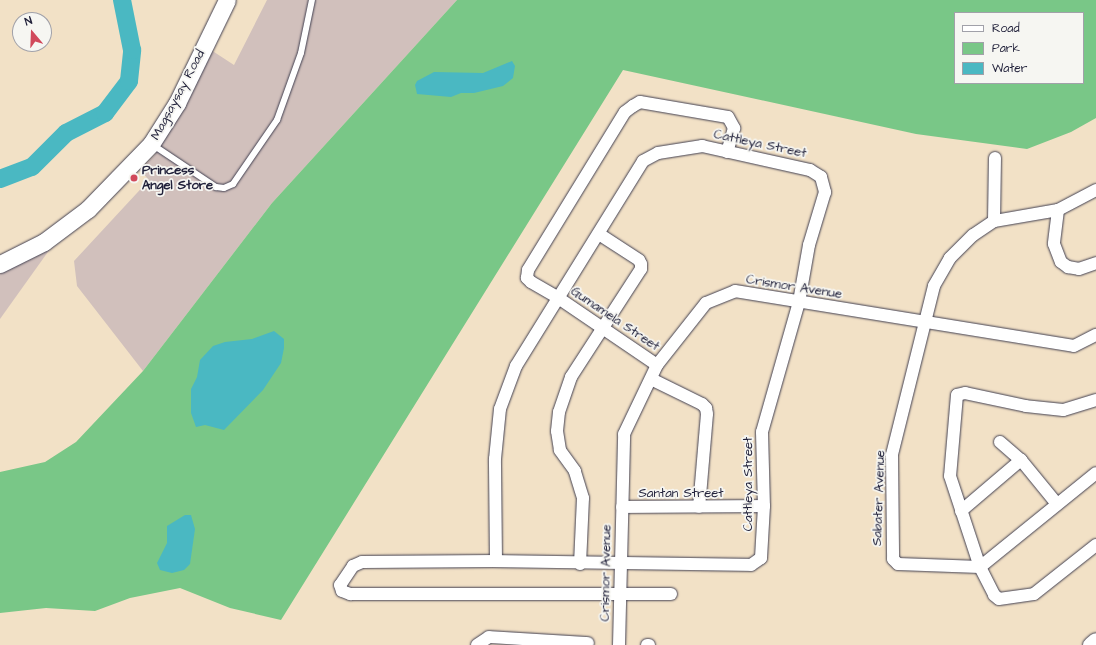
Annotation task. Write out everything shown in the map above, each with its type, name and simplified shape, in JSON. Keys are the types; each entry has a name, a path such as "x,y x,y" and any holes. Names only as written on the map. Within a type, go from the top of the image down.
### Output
{"main road":[{"name":"Magsaysay Road","path":"0,264 44,242 88,209 151,144 177,103 227,0"},
{"path":"1091,645 1096,641"}],"street":[{"name":"Gumamela Street","path":"657,365 601,329 557,297 531,282 527,278 528,270 625,112 640,102 728,117 734,128 727,152"},
{"name":"Cattleya Street","path":"702,146 810,170 820,177 825,192 810,245 799,302 762,432 764,506 761,558 757,562 751,564 580,564 496,561 495,459 500,409 516,366 557,297 599,234 643,162 658,153 702,146"},
{"path":"994,221 995,158"},
{"path":"924,323 934,286 950,258 973,235 994,221 1058,210 1096,190"},
{"path":"1058,210 1054,244 1061,262 1068,267 1079,269 1096,263"},
{"path":"580,564 582,498 575,471 560,450 557,431 559,412 571,377 641,269 639,260 599,234"},
{"name":"Crismor Avenue","path":"619,645 624,434 657,365 706,303 721,295 735,292 1074,346 1096,335"},
{"name":"Sabater Avenue","path":"924,323 892,455 891,553 898,564 980,567"},
{"path":"651,378 702,404 706,408 707,414 699,507"},
{"path":"1096,400 1063,410 1026,406 965,393 957,395 950,476 980,567 994,595 1000,599 1034,594 1096,545"},
{"path":"1000,442 1021,460 1057,504"},
{"path":"961,511 1021,460"},
{"path":"980,567 1096,473"},
{"name":"Santan Street","path":"622,507 764,506"},
{"path":"496,561 362,562 353,566 340,585 342,591 350,594 671,594"},
{"path":"477,645 489,637 588,643"}],"lane":[{"path":"151,144 216,187 224,188 233,184 277,120 301,53 312,0"}],"shaded area":[{"path":"267,0 457,0 272,203 143,371 77,286 74,261 149,180 140,170 154,156 186,106 211,50 234,65"},
{"path":"50,249 0,319 0,274"}],"green space":[{"path":"457,0 1096,0 1096,118 1071,132 1027,149 916,134 623,70 281,620 230,608 180,588 130,598 95,611 46,608 0,613 0,472 45,462 76,442 143,371 272,203"}],"water":[{"path":"512,61 515,66 513,78 503,86 474,93 461,93 451,97 417,94 415,85 417,81 434,72 483,73"},
{"path":"274,331 284,339 284,348 281,363 263,390 224,430 205,425 196,427 191,413 191,389 197,377 200,360 213,346 225,342 252,339"},
{"path":"185,515 191,515 195,529 190,564 184,570 172,573 160,570 157,563 167,543 167,526"}],"waterway":[{"path":"0,179 32,167 66,133 105,113 129,81 132,50 122,0"}],"place":[{"name":"Princess Angel Store","path":"134,178"}]}
